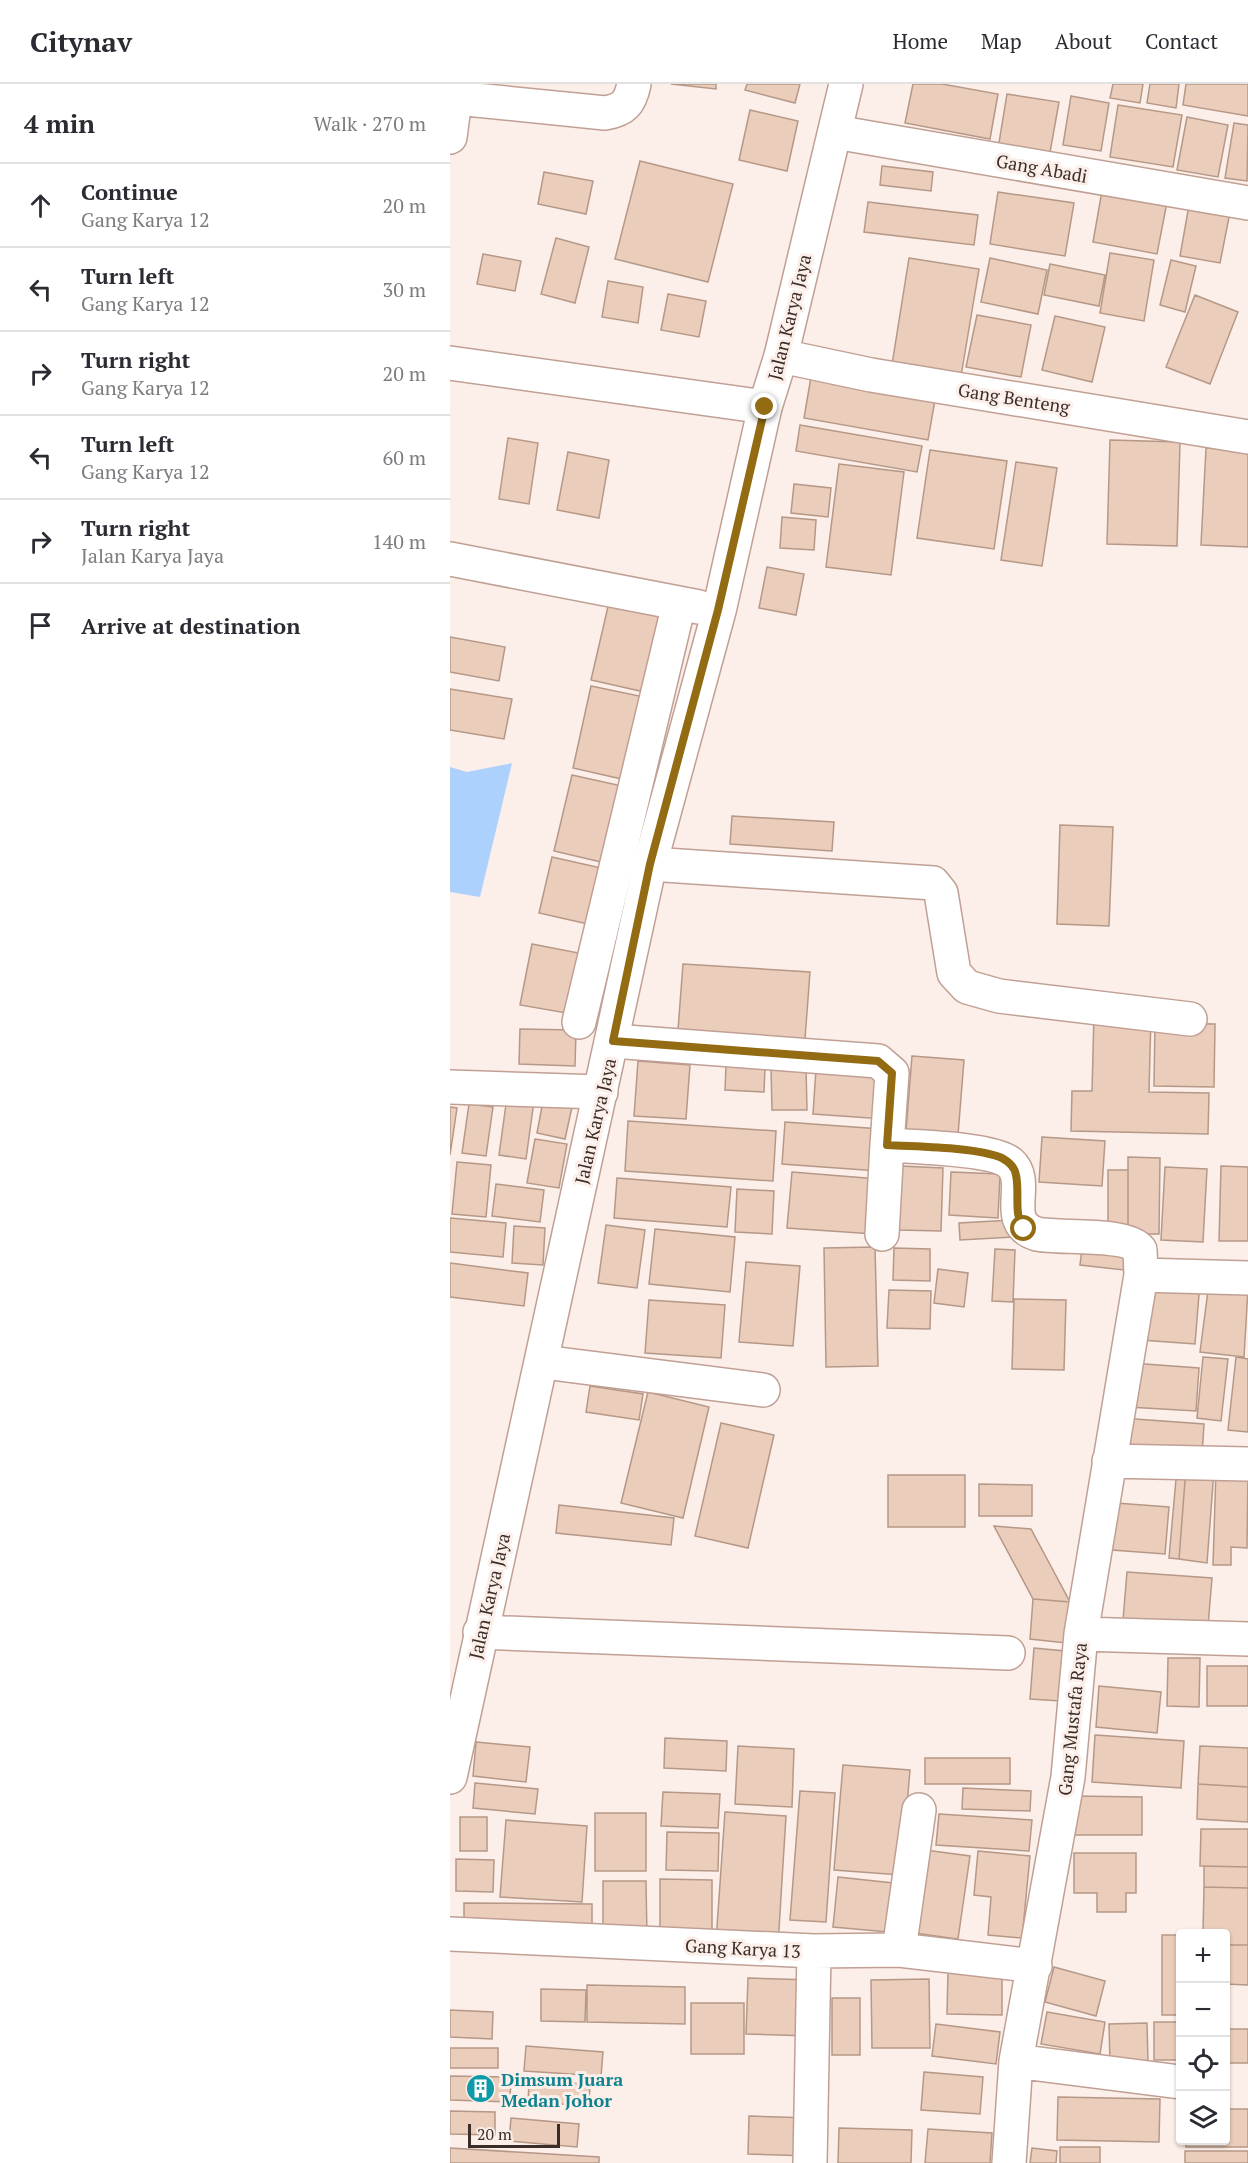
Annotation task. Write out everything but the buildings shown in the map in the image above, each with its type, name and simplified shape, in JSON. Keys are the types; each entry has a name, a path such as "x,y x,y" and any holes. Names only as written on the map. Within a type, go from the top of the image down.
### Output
{"street":[{"path":"450,137 457,91 605,112 621,110 629,101 634,84"},
{"name":"Jalan Karya Jaya","path":"450,1777 480,1632 543,1362 650,864 718,610 765,407 781,356 846,84"},
{"name":"Gang Abadi","path":"835,132 1248,203"},
{"name":"Gang Benteng","path":"781,356 871,375 1248,437"},
{"path":"450,363 765,407"},
{"path":"450,559 718,610"},
{"path":"579,1022 679,604"},
{"path":"650,864 933,883 941,893 954,973 967,987 999,996 1190,1019"},
{"path":"613,1041 878,1061 892,1073 882,1234"},
{"path":"450,1087 601,1092"},
{"path":"887,1145 977,1153 1001,1158 1011,1164 1016,1174 1019,1222 1024,1229 1039,1234 1084,1236 1139,1260 1248,1278"},
{"name":"Gang Mustafa Raya","path":"1009,2163 1016,2061 1068,1777 1081,1634 1139,1260"},
{"path":"543,1362 764,1390"},
{"path":"1109,1461 1248,1464"},
{"path":"480,1632 1008,1653"},
{"path":"1081,1634 1248,1639"},
{"path":"899,1950 918,1810"},
{"name":"Gang Karya 13","path":"450,1934 814,1951 899,1950 1035,1966"},
{"path":"810,2163 814,1951"},
{"path":"1016,2061 1176,2081"}],"water":[{"path":"512,763 480,897 450,892 450,767 467,772"}],"place":[{"name":"Dimsum Juara Medan Johor","path":"480,2089"}],"route":[{"path":"765,407 718,610 650,864 613,1041 878,1061 886,1065 892,1073 887,1145 977,1153 1001,1158 1011,1164 1016,1174 1019,1222 1024,1229"}]}
